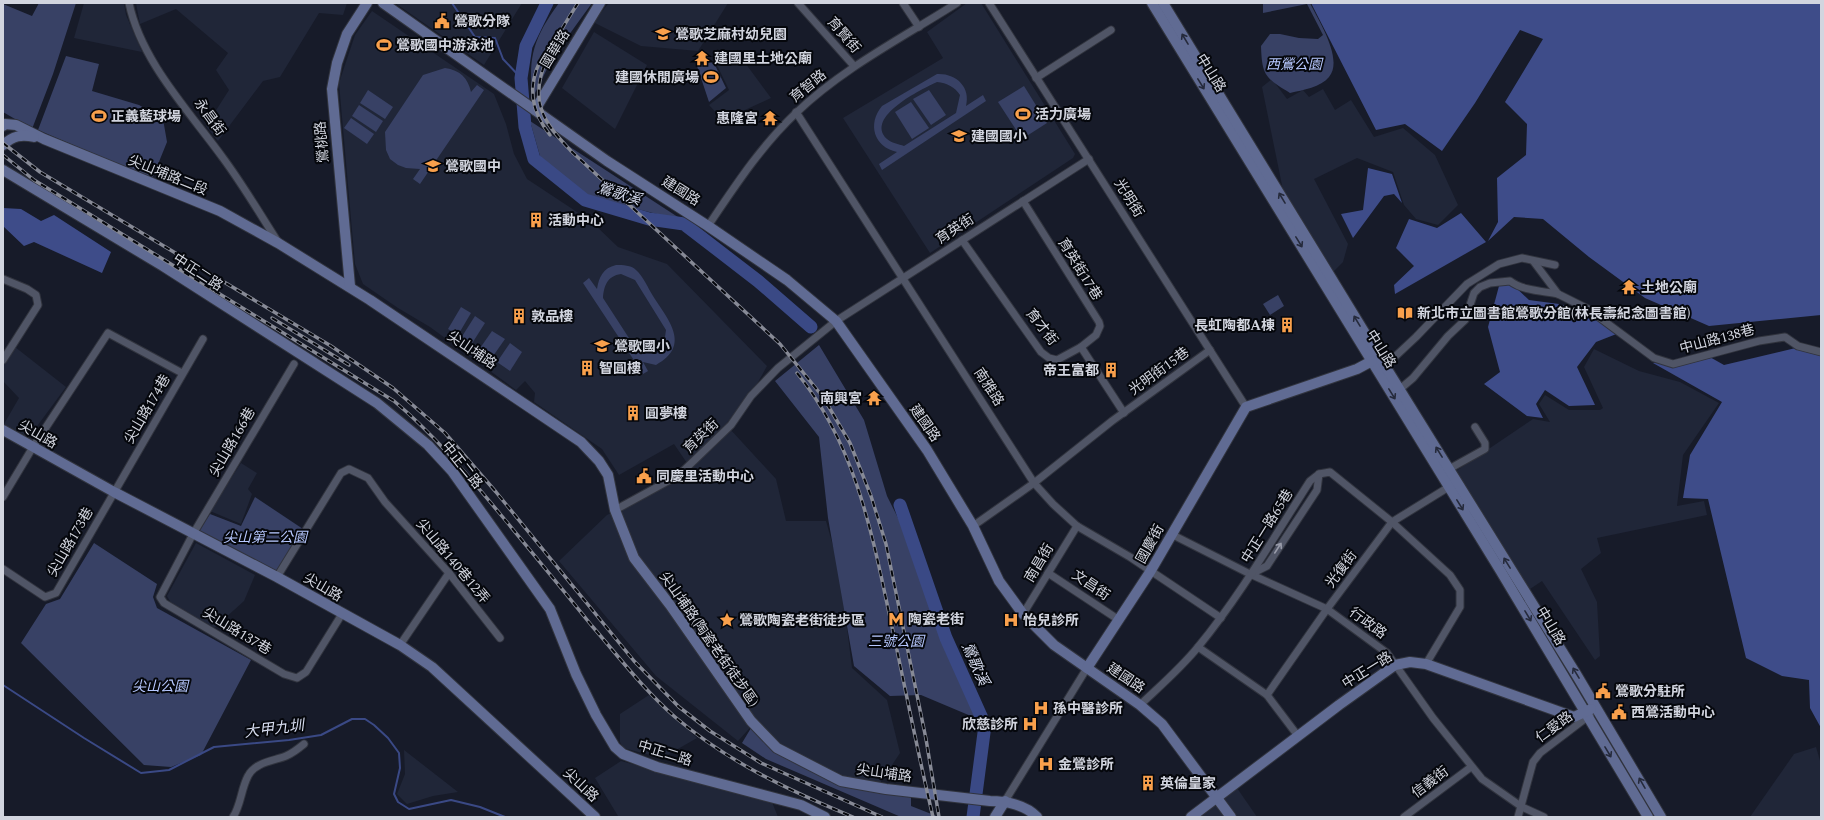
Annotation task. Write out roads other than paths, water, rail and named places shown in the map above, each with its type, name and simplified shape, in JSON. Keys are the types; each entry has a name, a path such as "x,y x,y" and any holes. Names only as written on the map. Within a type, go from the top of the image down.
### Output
{"street":[{"name":"永昌街","path":"129,3 132,16 151,59 225,160 278,242"},
{"name":"鶯桃路","path":"350,286 332,89 337,63 347,34 367,3"},
{"name":"建國路","path":"384,3 607,162 708,226 787,280 836,321 927,450 973,526 1000,581 1023,614 1054,645 1140,705 1162,724 1231,817"},
{"name":"國華路","path":"533,109 600,3"},
{"name":"育賢街","path":"798,3 854,66"},
{"path":"903,3 919,28"},
{"name":"育智路","path":"708,226 743,174 767,142 796,112 854,66 919,28 957,3"},
{"name":"光明街","path":"989,3 1246,407"},
{"name":"中山路","path":"1152,3 1400,389 1449,469 1453,484 1587,715"},
{"name":"中山路","path":"1163,3 1372,361 1453,484 1595,707"},
{"path":"1036,78 1111,30"},
{"name":"南雅路","path":"796,112 1034,483 1053,504 1077,526 1130,557 1150,572 1221,618"},
{"path":"4,124 16,125 44,139"},
{"path":"3,145 12,138 22,135 44,139"},
{"name":"尖山埔路二段","path":"44,139 220,211 278,242"},
{"name":"育英街","path":"615,510 679,475 731,425 751,396 778,368 836,321 1089,159"},
{"name":"中正二路","path":"3,170 163,266 377,403 428,445 452,471 550,609 576,674 593,708 615,747 623,754 657,767 801,805 825,817"},
{"name":"育英街17巷","path":"1022,201 1099,322 1100,326 1096,335 1081,348"},
{"name":"育才街","path":"962,240 1041,352 1049,358 1057,360 1081,348"},
{"name":"尖山埔路","path":"278,242 350,286 581,442 599,462 608,475 615,510"},
{"path":"1246,407 1357,369 1372,361 1385,366 1416,337 1467,284 1499,264 1522,258 1534,262 1555,265"},
{"name":"中山路138巷","path":"1534,262 1558,294 1588,309 1654,358 1673,364 1759,341 1785,337 1798,346 1821,352"},
{"path":"3,279 27,289 36,295 38,305 3,360"},
{"path":"1400,389 1414,378 1448,336 1465,320 1474,294 1480,287 1490,283 1510,281 1515,285 1558,294"},
{"path":"3,497 33,447 108,333 182,373"},
{"name":"尖山路174巷","path":"114,492 203,339"},
{"path":"1081,348 1124,413"},
{"name":"光明街15巷","path":"973,526 1034,483 1059,462 1210,350"},
{"name":"尖山路166巷","path":"193,534 294,364"},
{"name":"國慶街","path":"995,817 1087,668 1150,572 1246,407"},
{"path":"1449,469 1485,449 1485,443 1475,427"},
{"name":"尖山路","path":"3,430 114,492 277,577 400,646 432,667 595,817"},
{"name":"尖山路140巷12弄","path":"277,577 341,473 349,470 356,471 368,478 385,502 448,573 500,638"},
{"name":"中正一路65巷","path":"1140,705 1183,665 1221,618 1310,481 1319,474 1330,472 1392,522 1450,575 1460,590 1460,607 1426,664"},
{"name":"光復街","path":"1267,694 1327,609 1392,522 1453,484"},
{"name":"尖山路173巷","path":"3,569 45,597 56,594 114,492"},
{"name":"尖山埔路(陶瓷老街徒步區)","path":"615,510 634,558 670,605 751,721 776,748 806,763"},
{"name":"南昌街","path":"1023,614 1077,526"},
{"name":"尖山路137巷","path":"193,534 160,597 164,603 284,674 296,678 306,672 342,614"},
{"name":"行政路","path":"1171,534 1250,574 1327,609 1387,653 1472,767 1497,791 1522,807 1544,817"},
{"path":"400,646 448,573"},
{"name":"文昌街","path":"1048,573 1119,620"},
{"path":"1198,647 1267,694 1298,736"},
{"name":"中正一路","path":"1191,817 1339,705 1395,665 1410,662 1426,664 1574,717 1587,715 1595,707"},
{"path":"1595,707 1661,817"},
{"path":"1587,715 1648,817"},
{"name":"仁愛路","path":"1518,817 1522,807 1533,762 1540,753 1587,715"},
{"path":"233,817 248,775 260,764 293,753 304,744"},
{"name":"尖山埔路","path":"806,763 841,781 886,789 990,801 1005,801"},
{"name":"信義街","path":"1404,817 1472,767"},
{"path":"1005,801 1033,812 1037,817"}],"waterway":[{"path":"452,3 475,37 495,38 503,59 521,78"},
{"name":"鶯歌溪","path":"547,3 526,46 521,78 525,127 534,159 585,200 649,219 684,224 758,281 811,327"},
{"name":"鶯歌溪","path":"900,505 946,638 985,725 973,817"},
{"name":"大甲九圳","path":"3,685 141,773 169,770 214,747 289,740 321,735 352,719 365,719 388,738 399,753 400,768 394,794 398,802 409,809 451,800 480,807 505,817"}],"railway":[{"path":"578,3 556,39 543,67 539,95 543,114 553,131 571,151 780,344 823,397 850,443 871,496 886,544 926,739 939,817"},
{"path":"541,59 534,79 533,98 539,117 550,135"},
{"path":"3,143 40,172 331,346 393,388 445,433 496,492 634,661 679,707 710,731 761,763 882,817"},
{"path":"3,155 34,180 394,401 453,458 632,673 675,717 695,733 738,762 783,786 853,817"},
{"path":"272,318 349,365"},
{"path":"797,373 817,400 833,428 858,487 875,549 933,817"}],"place":[{"name":"鶯歌分隊","path":"442,21"},
{"name":"鶯歌芝麻村幼兒園","path":"663,34"},
{"name":"鶯歌國中游泳池","path":"384,45"},
{"name":"建國里土地公廟","path":"702,58"},
{"name":"建國休閒廣場","path":"711,77"},
{"name":"活力廣場","path":"1023,114"},
{"name":"正義藍球場","path":"99,116"},
{"name":"惠隆宮","path":"770,118"},
{"name":"建國國小","path":"959,136"},
{"name":"鶯歌國中","path":"433,166"},
{"name":"活動中心","path":"536,220"},
{"name":"土地公廟","path":"1629,287"},
{"name":"新北市立圖書館鶯歌分館(林長壽紀念圖書館)","path":"1405,313"},
{"name":"敦品樓","path":"519,316"},
{"name":"長虹陶都A棟","path":"1287,325"},
{"name":"鶯歌國小","path":"602,346"},
{"name":"智圓樓","path":"587,368"},
{"name":"帝王富都","path":"1111,370"},
{"name":"南興宮","path":"874,398"},
{"name":"圓夢樓","path":"633,413"},
{"name":"同慶里活動中心","path":"644,476"},
{"name":"陶瓷老街","path":"896,619"},
{"name":"鶯歌陶瓷老街徒步區","path":"727,620"},
{"name":"怡兒診所","path":"1011,620"},
{"name":"鶯歌分駐所","path":"1603,691"},
{"name":"孫中醫診所","path":"1041,708"},
{"name":"西鶯活動中心","path":"1619,712"},
{"name":"欣慈診所","path":"1030,724"},
{"name":"金鶯診所","path":"1046,764"},
{"name":"英倫皇家","path":"1148,783"}],"park label":[{"name":"西鶯公園","path":"1294,64"},
{"name":"尖山第二公園","path":"265,537"},
{"name":"三號公園","path":"896,641"},
{"name":"尖山公園","path":"160,686"}]}
